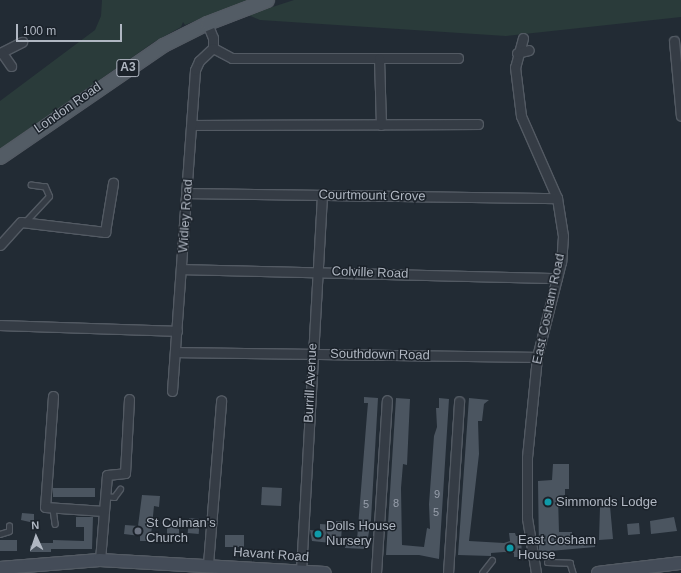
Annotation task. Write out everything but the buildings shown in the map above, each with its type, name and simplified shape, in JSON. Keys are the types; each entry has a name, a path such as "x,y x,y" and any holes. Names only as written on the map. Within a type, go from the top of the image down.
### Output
{"main road":[{"name":"London Road","path":"0,157 130,66 207,23 267,0"}],"street":[{"path":"207,23 213,38 213,48 232,58 458,58"},
{"name":"East Cosham Road","path":"523,38 517,53 521,116 557,198 563,236 558,278 537,357 526,494 536,573"},
{"path":"674,41 681,116"},
{"path":"12,66 1,53 22,42"},
{"name":"Widley Road","path":"172,391 182,269 195,70 198,61 213,48"},
{"path":"517,53 529,50"},
{"path":"379,58 381,125"},
{"path":"192,125 478,124"},
{"path":"0,245 21,222 105,232 113,183"},
{"name":"Courtmount Grove","path":"187,193 557,198"},
{"name":"Burrill Avenue","path":"303,572 312,353 322,195"},
{"name":"Colville Road","path":"182,269 558,278"},
{"path":"0,325 177,330"},
{"name":"Southdown Road","path":"175,352 537,357"},
{"path":"53,396 45,506 53,509 104,511"},
{"path":"100,560 107,475 125,473 129,399"},
{"path":"376,573 387,400"},
{"path":"208,564 220,401"},
{"path":"448,573 459,401"},
{"name":"Havant Road","path":"0,568 16,571 47,570 100,560 208,564 325,573"},
{"path":"598,573 681,563"}],"lane":[{"path":"25,222 49,196 45,187 31,185"},
{"path":"105,496 114,497 120,489"},
{"path":"53,509 55,524"},
{"path":"0,534 9,531 9,526"},
{"path":"482,573 492,560"},
{"path":"547,562 570,562 572,573"}],"shaded area":[{"path":"102,0 248,0 185,25 183,22 181,27 154,42 0,149 0,101 95,30 101,16"},
{"path":"294,0 681,0 681,17 506,36 260,20 248,15"}],"place":[{"name":"Simmonds Lodge","path":"548,502"},
{"name":"St Colman's Church","path":"138,531"},
{"name":"Dolls House Nursery","path":"318,534"},
{"name":"East Cosham House","path":"510,548"}]}
